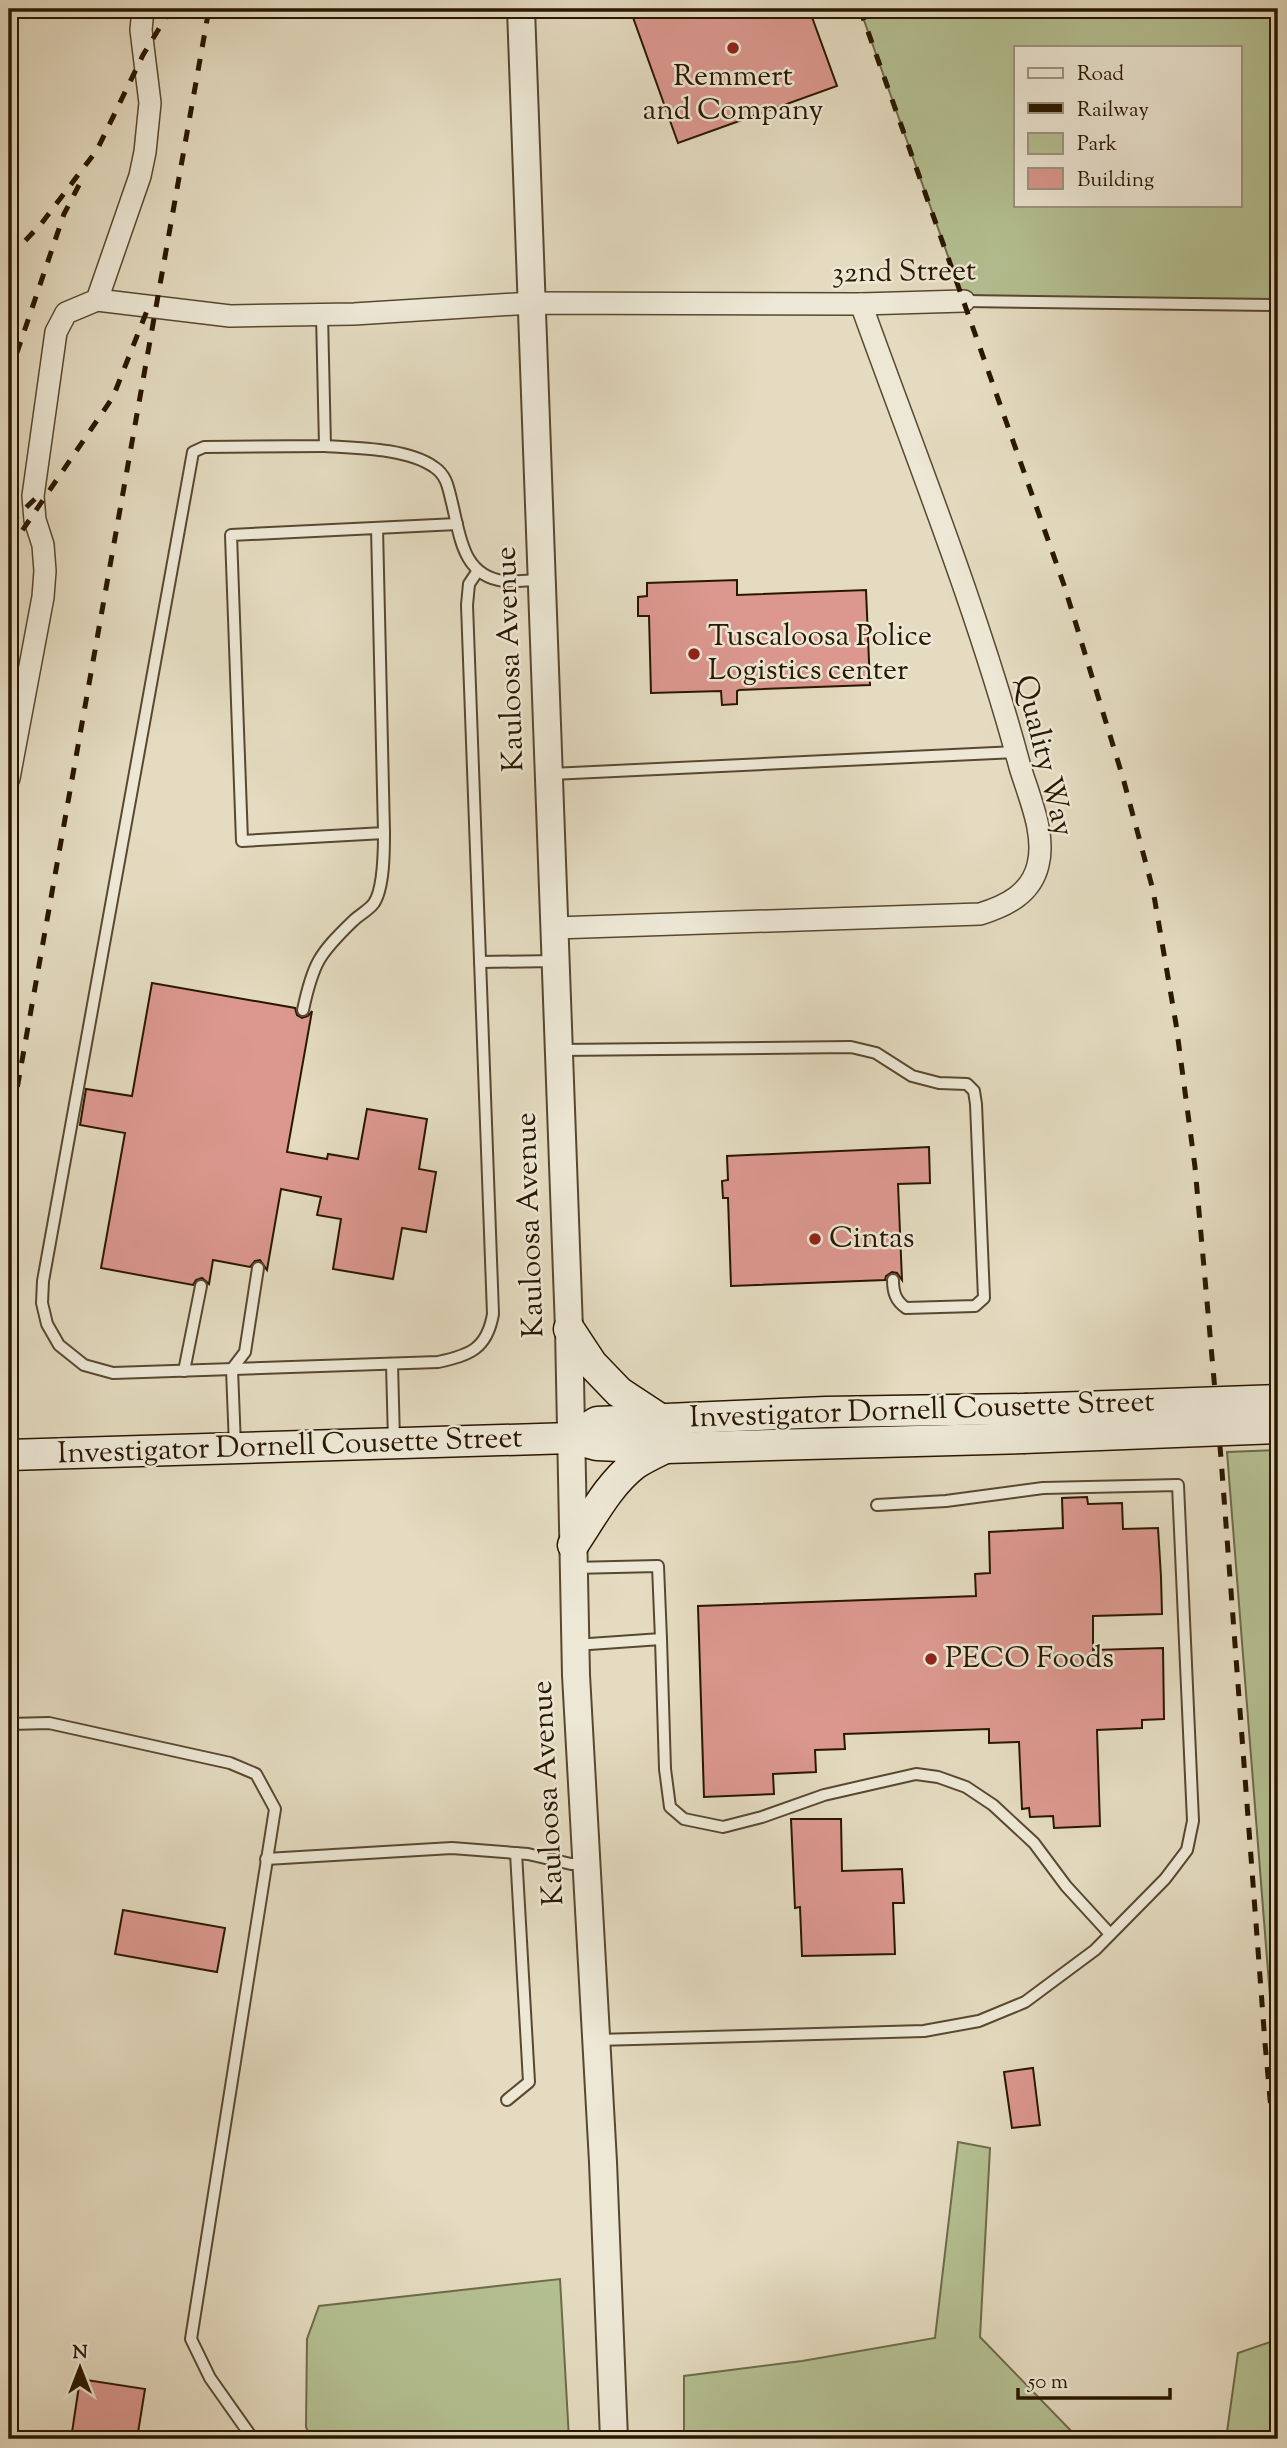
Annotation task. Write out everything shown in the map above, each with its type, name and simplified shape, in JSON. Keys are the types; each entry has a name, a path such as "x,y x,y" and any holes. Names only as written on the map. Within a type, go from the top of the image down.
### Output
{"main road":[{"path":"569,1329 592,1364 619,1392 660,1419"},
{"name":"Investigator Dornell Cousette Street","path":"9,1455 570,1438 597,1445 665,1448 1024,1423 1278,1400"},
{"name":"Investigator Dornell Cousette Street","path":"570,1438 597,1422 826,1412 1024,1423 1278,1428"},
{"path":"573,1556 606,1495 623,1475 638,1462 665,1448"}],"street":[{"path":"9,778 43,597 43,545 35,520 33,496 57,332 66,313 97,300 136,188 145,152 150,103 142,42 143,9"},
{"name":"Kauloosa Avenue","path":"521,9 569,1329 575,1644 614,2439"},
{"name":"32nd Street","path":"97,300 230,316 322,315 531,303 964,302"},
{"name":"Quality Way","path":"555,928 981,914 1005,906 1026,890 1038,866 1040,841 1016,752 977,628 861,304"}],"lane":[{"name":"32nd Street","path":"964,302 1278,305"},
{"path":"322,315 324,446"},
{"path":"477,572 470,584 467,605 494,1314 491,1327 481,1346 461,1357 438,1362 113,1373 84,1365 59,1345 47,1324 42,1303 43,1281 193,452 204,447 324,446 378,450 414,458 434,467 446,479 466,559 477,572 502,581 542,580"},
{"path":"384,833 242,841 231,535 457,524"},
{"path":"303,1010 311,974 321,955 374,902 383,867 377,528"},
{"path":"549,774 1016,752"},
{"path":"481,962 556,961"},
{"path":"559,1050 850,1047 876,1053 912,1076 939,1083 967,1084 974,1091 976,1104 984,1298 975,1306 906,1308 898,1302 893,1291 893,1280"},
{"path":"235,1448 232,1369 245,1352 258,1268"},
{"path":"184,1371 201,1286"},
{"path":"392,1364 394,1444"},
{"path":"596,2040 924,2031 979,2021 1025,2002 1095,1950 1165,1879 1187,1850 1193,1821 1178,1485 1043,1488 946,1501 877,1505"},
{"path":"573,1556 659,1566 665,1769 670,1807 684,1819 723,1827 824,1795 916,1774 938,1777 966,1787 993,1805 1034,1843 1066,1886 1110,1934"},
{"path":"575,1644 661,1639"},
{"path":"9,1724 48,1723 230,1763 256,1774 275,1809 191,2339 210,2378 253,2439"},
{"path":"266,1858 452,1848 516,1853 570,1864 586,1864"},
{"path":"507,2100 529,2082 516,1853"}],"green space":[{"path":"860,9 1278,9 1278,304 964,301"},
{"path":"1278,1450 1278,2098 1227,1452"},
{"path":"958,2142 990,2148 980,2337 1079,2439 684,2439 684,2376 802,2361 935,2338"},
{"path":"560,2279 569,2439 311,2439 306,2427 307,2339 319,2306"},
{"path":"1270,2342 1277,2439 1226,2439 1238,2353"}],"building":[{"name":"Remmert and Company","path":"630,9 809,9 837,86 678,143"},
{"path":"737,580 737,595 866,590 870,685 739,690 737,704 722,705 721,691 651,693 649,616 638,616 638,597 647,596 647,583"},
{"path":"152,983 295,1008 297,1015 302,1018 312,1011 287,1152 327,1159 328,1154 358,1159 367,1109 427,1119 419,1169 436,1172 426,1232 402,1228 393,1279 333,1269 341,1219 317,1215 321,1197 281,1189 267,1270 260,1260 250,1267 213,1260 209,1284 202,1278 196,1280 193,1285 101,1268 125,1133 80,1125 86,1089 132,1096"},
{"name":"Cintas","path":"929,1147 930,1183 898,1184 902,1280 897,1273 892,1272 885,1280 731,1286 728,1198 723,1198 722,1181 728,1180 727,1156"},
{"name":"PECO Foods","path":"1087,1497 1088,1504 1122,1503 1123,1529 1158,1528 1161,1577 1162,1614 1093,1616 1093,1650 1163,1648 1164,1719 1142,1720 1142,1728 1097,1730 1100,1826 1054,1828 1053,1816 1030,1817 1029,1808 1022,1809 1019,1742 989,1743 989,1729 844,1734 845,1749 815,1750 816,1772 773,1774 774,1794 704,1797 698,1606 976,1596 975,1574 990,1573 989,1532 1063,1528 1062,1498"},
{"path":"791,1819 841,1819 842,1871 902,1869 904,1903 893,1903 895,1954 802,1956 800,1907 795,1908"},
{"path":"123,1910 225,1928 217,1972 115,1954"},
{"path":"1033,2068 1040,2125 1012,2128 1004,2072"},
{"path":"80,2379 145,2389 137,2439 71,2439"}],"railway":[{"path":"9,258 41,224 97,150 143,55 171,9"},
{"path":"9,1134 209,9"},
{"path":"860,9 1064,585 1123,778 1153,890 1176,1024 1195,1167 1221,1458 1278,2187"},
{"path":"9,376 64,214 79,185"},
{"path":"9,550 113,397 150,303"},
{"path":"9,524 39,495"}],"place":[{"name":"Remmert and Company","path":"733,48"},
{"name":"Tuscaloosa Police Logistics center","path":"694,654"},
{"name":"Cintas","path":"815,1239"},
{"name":"PECO Foods","path":"931,1659"}]}
